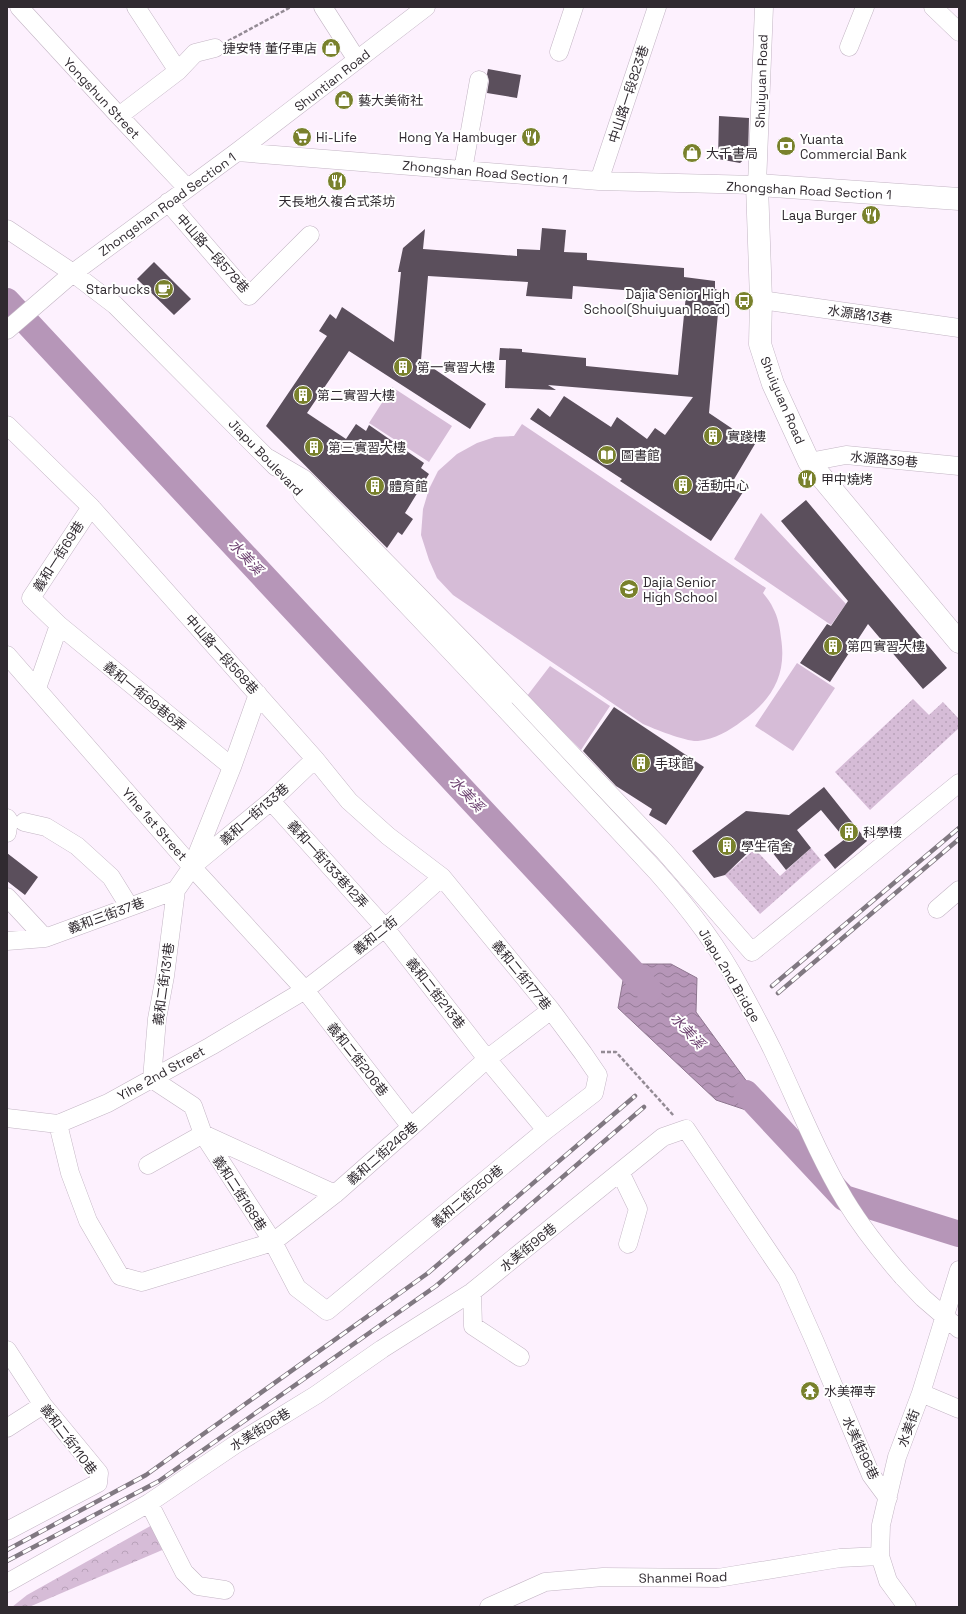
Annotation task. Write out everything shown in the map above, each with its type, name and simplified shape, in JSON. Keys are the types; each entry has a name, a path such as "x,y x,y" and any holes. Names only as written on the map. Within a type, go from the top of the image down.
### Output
{"main road":[{"name":"Zhongshan Road Section 1","path":"757,185 959,199"},
{"name":"Shuiyuan Road","path":"757,185 761,300 760,344 773,384 809,462 959,642"}],"street":[{"name":"Yongshun Street","path":"19,7 187,188"},
{"path":"136,7 178,71"},
{"path":"323,7 357,60"},
{"name":"Shuntian Road","path":"237,152 426,7"},
{"path":"559,52 574,7"},
{"name":"中山路一段823巷","path":"599,181 657,7"},
{"name":"Shuiyuan Road","path":"757,185 764,7"},
{"path":"848,46 865,7"},
{"path":"933,7 959,32"},
{"path":"119,116 178,71 195,53 215,48"},
{"path":"463,170 479,80"},
{"name":"Zhongshan Road Section 1","path":"7,330 73,272 237,152 599,181 757,185"},
{"name":"中山路一段578巷","path":"168,202 249,296 310,235"},
{"name":"Jiapu Boulevard","path":"7,229 73,272 115,305 268,458 505,709"},
{"name":"水源路13巷","path":"761,300 959,328"},
{"name":"中山路一段568巷","path":"7,425 91,507 258,694 349,801 388,836 442,877"},
{"name":"水源路39巷","path":"809,462 846,455 959,466"},
{"path":"268,458 310,484 470,648 664,851 752,952 959,783"},
{"name":"義和一街69巷","path":"59,625 31,598 91,507"},
{"path":"37,688 59,625"},
{"name":"義和一街69巷6弄","path":"59,625 232,767"},
{"name":"Yihe 1st Street","path":"7,655 192,867 305,990"},
{"path":"176,890 192,867 232,767 258,694"},
{"name":"Jiapu 2nd Bridge","path":"505,709 678,895 698,922 738,984 757,1019 818,1150 845,1199 880,1249 903,1278 946,1309"},
{"name":"義和一街133巷","path":"192,867 271,801 314,759"},
{"name":"義和一街133巷12弄","path":"271,801 385,928"},
{"path":"7,833 9,821 15,820 46,827 77,846 111,877 129,906"},
{"name":"義和二街","path":"305,990 385,928 442,877"},
{"name":"義和二街177巷","path":"442,877 550,1010 583,1052 598,1075"},
{"name":"義和三街37巷","path":"7,941 45,938 176,890"},
{"name":"義和二街131巷","path":"152,1078 157,1019 165,976 176,890"},
{"path":"937,909 959,890"},
{"path":"7,897 45,938"},
{"name":"義和二街213巷","path":"385,928 487,1059 546,1130"},
{"name":"Yihe 2nd Street","path":"7,1118 58,1124 108,1103 305,990"},
{"name":"義和二街206巷","path":"305,990 411,1127"},
{"path":"487,1059 550,1010"},
{"name":"義和二街246巷","path":"273,1242 335,1194 487,1059"},
{"name":"義和二街250巷","path":"327,1311 546,1130 594,1093 598,1075"},
{"name":"義和二街168巷","path":"152,1078 192,1106 203,1134 273,1242 297,1288 327,1311"},
{"path":"58,1124 70,1173 88,1221 120,1276 142,1282 273,1242"},
{"name":"水美街96巷","path":"7,1582 149,1503 236,1444 316,1395 382,1349 472,1292 663,1137 686,1130 787,1279 871,1475 888,1498"},
{"path":"148,1165 203,1134 335,1194"},
{"path":"620,1172 638,1210 628,1244"},
{"name":"水美街","path":"907,1607 888,1581 880,1556 881,1525 897,1457 921,1393 959,1270"},
{"path":"472,1292 473,1326 520,1357"},
{"path":"946,1309 959,1329"},
{"name":"義和二街110巷","path":"7,1350 43,1405 99,1473 98,1483 7,1531"},
{"path":"921,1393 959,1409"},
{"path":"7,1428 43,1405"},
{"path":"149,1503 184,1572 198,1586 224,1590"},
{"name":"Shanmei Road","path":"489,1607 545,1582 602,1577 718,1578 840,1558 880,1556"}],"path":[{"path":"215,48 291,7"},
{"path":"583,1052 616,1052 686,1130"}],"green space":[{"path":"392,387 452,426 429,462 369,423"},
{"path":"522,424 766,588 763,593 769,600 776,615 781,634 782,664 775,686 762,704 753,713 727,731 698,741 693,741 662,732 643,724 453,595 437,578 429,560 421,535 423,509 429,489 438,471 457,454 477,443 495,437 514,436"},
{"path":"761,513 846,604 831,625 734,559"},
{"path":"797,663 835,688 793,751 755,726"},
{"path":"550,666 610,706 581,750 527,696"},
{"path":"913,699 929,715 943,702 959,719 959,728 870,810 835,772"},
{"path":"811,848 821,860 760,914 725,875 755,849 780,876"},
{"path":"154,1524 174,1545 29,1607 12,1607 27,1595"}],"water":[{"path":"626,964 671,964 697,978 696,1012 753,1090 770,1118 716,1100 618,1008"}],"building":[{"path":"488,69 521,75 517,98 487,93 489,81 487,74"},
{"path":"719,116 749,118 748,156 740,163 718,159"},
{"path":"542,228 566,230 564,252 587,253 587,260 684,268 684,277 715,281 715,289 720,291 709,413 755,444 733,481 745,489 711,541 620,481 622,479 530,419 538,408 550,417 564,396 611,427 617,417 647,439 655,428 665,435 693,397 548,385 556,390 505,388 506,360 499,360 500,348 522,349 522,352 586,358 586,366 678,375 686,295 573,286 572,299 526,296 528,282 428,276 421,360 486,404 470,429 349,351 307,413 346,439 356,424 366,431 369,425 424,463 421,468 429,474 405,513 413,519 402,535 398,532 387,548 266,426 327,336 319,331 330,314 336,319 342,307 394,342 401,272 398,272 403,248 425,229 423,249 517,256 517,249 540,250"},
{"name":"Starbucks","path":"154,262 191,299 174,315 137,279"},
{"path":"806,500 947,668 923,689 868,624 830,682 800,663 827,624 831,626 848,601 781,521"},
{"name":"手球館","path":"614,707 704,767 666,825 649,815 652,809 616,786 583,751"},
{"name":"學生宿舍","path":"824,787 867,841 835,869 824,855 845,839 821,810 797,830 811,848 786,870 762,839 725,875 714,878 692,851 746,811 789,815"},
{"path":"7,853 38,877 25,895 7,881"}],"waterway":[{"name":"水美溪","path":"7,301 649,990"},
{"name":"水美溪","path":"746,1093 844,1198 959,1234"}],"railway":[{"path":"772,986 959,828"},
{"path":"778,993 959,839"},
{"path":"7,1550 146,1475 428,1273 635,1096"},
{"path":"7,1561 159,1481 436,1286 644,1107"}],"place":[{"name":"捷安特 董仔車店","path":"331,48"},
{"name":"藝大美術社","path":"344,100"},
{"name":"Hi-Life","path":"302,137"},
{"name":"Hong Ya Hambuger","path":"531,137"},
{"name":"Yuanta Commercial Bank","path":"786,146"},
{"name":"大千書局","path":"692,153"},
{"name":"天長地久複合式茶坊","path":"337,181"},
{"name":"Laya Burger","path":"871,215"},
{"name":"Starbucks","path":"164,289"},
{"name":"Dajia Senior High School(Shuiyuan Road)","path":"744,301"},
{"name":"第一實習大樓","path":"403,367"},
{"name":"第二實習大樓","path":"303,395"},
{"name":"實踐樓","path":"713,436"},
{"name":"第三實習大樓","path":"314,447"},
{"name":"圖書館","path":"607,455"},
{"name":"甲中燒烤","path":"807,479"},
{"name":"活動中心","path":"683,485"},
{"name":"體育館","path":"375,486"},
{"name":"Dajia Senior High School","path":"629,589"},
{"name":"第四實習大樓","path":"833,646"},
{"name":"手球館","path":"641,763"},
{"name":"科學樓","path":"849,832"},
{"name":"學生宿舍","path":"727,846"},
{"name":"水美禪寺","path":"810,1391"}]}
